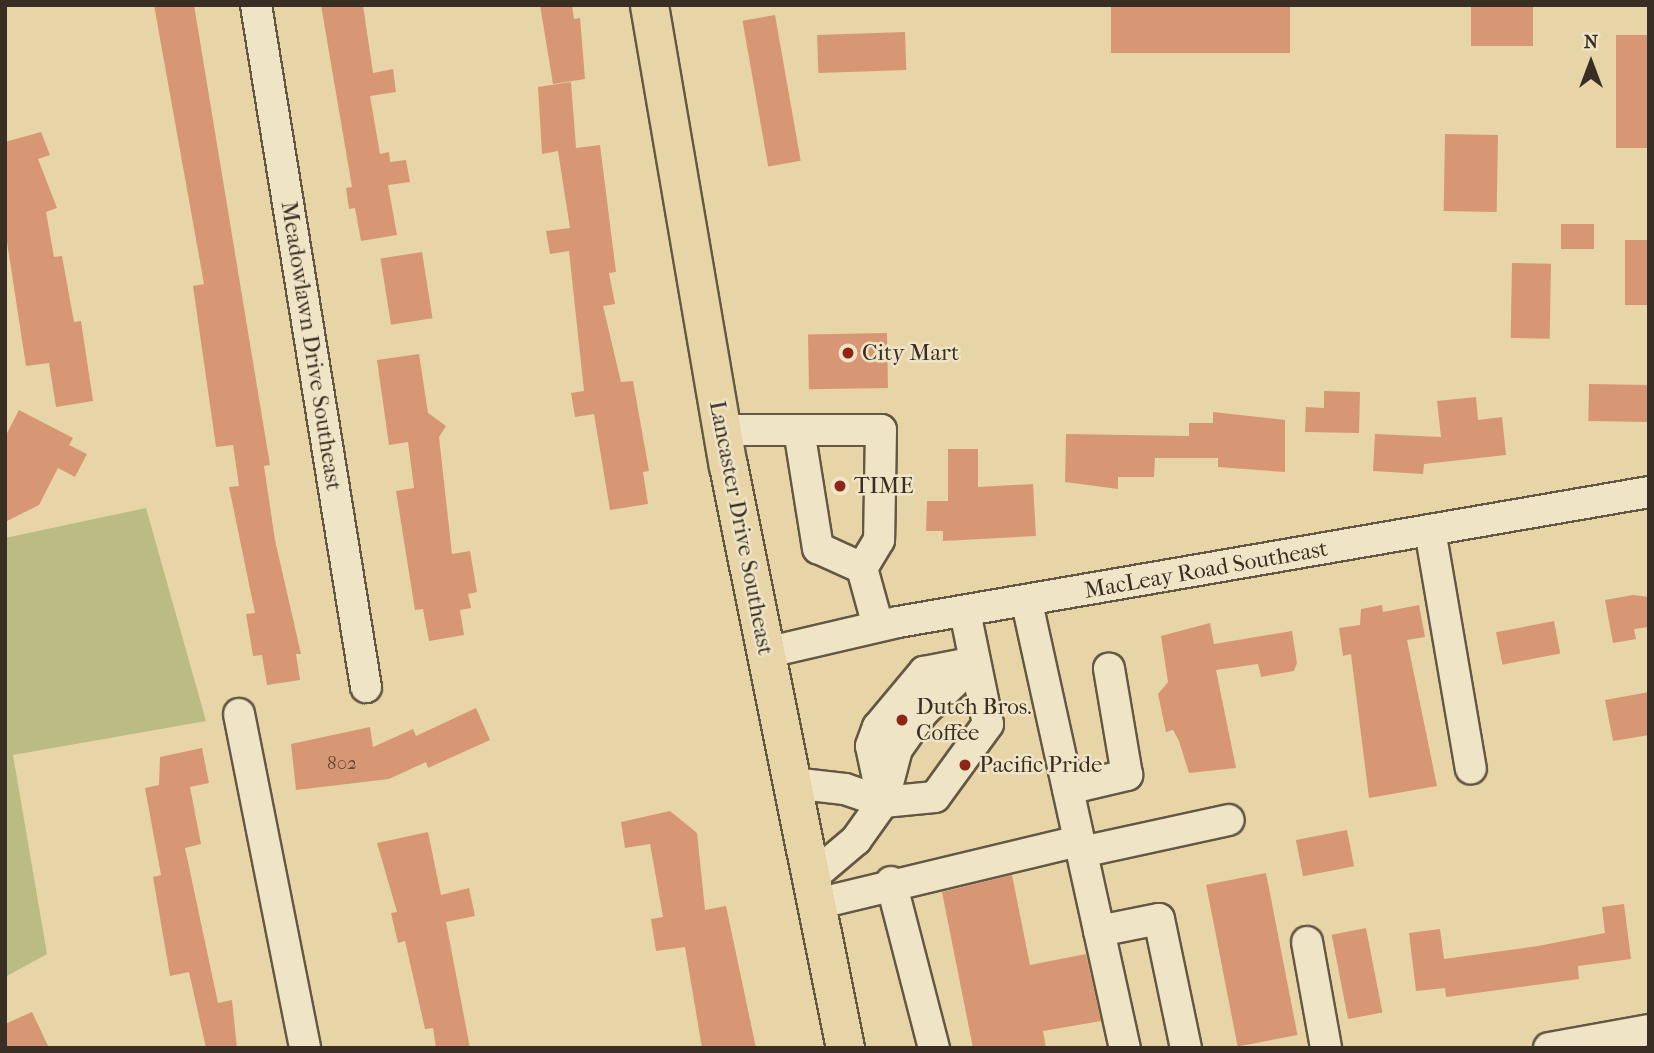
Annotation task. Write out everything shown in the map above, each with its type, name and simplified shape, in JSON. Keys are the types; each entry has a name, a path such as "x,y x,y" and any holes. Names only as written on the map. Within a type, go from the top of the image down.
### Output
{"main road":[{"name":"Lancaster Drive Southeast","path":"649,5 722,430 845,1048"}],"street":[{"name":"Meadowlawn Drive Southeast","path":"256,5 366,687"},
{"path":"722,430 881,430 878,540 862,568 877,626"},
{"path":"799,430 818,548 862,568"},
{"name":"MacLeay Road Southeast","path":"765,653 877,626 1027,603 1649,492"},
{"path":"1430,530 1471,769"},
{"path":"1027,603 1125,1048"},
{"path":"792,783 845,789 883,802 935,797 988,724 965,612"},
{"path":"814,891 883,802 871,746 877,727 924,672 975,662"},
{"path":"1068,789 1127,775 1109,669"},
{"path":"239,714 305,1048"},
{"path":"814,891 891,882 1229,820"},
{"path":"891,882 934,1048"},
{"path":"1099,931 1159,919 1186,1048"},
{"path":"1307,942 1326,1048"},
{"path":"1549,1048 1649,1030"}],"green space":[{"path":"146,508 206,721 13,755 47,954 5,977 5,538"}],"building":[{"path":"154,5 194,5 270,465 264,466 275,540 301,654 296,654 300,680 267,685 262,655 253,656 246,614 255,613 229,487 239,486 233,445 216,447 193,286 204,284"},
{"path":"321,5 363,5 373,73 393,69 396,92 370,96 380,154 389,152 390,162 406,160 410,182 388,185 397,235 361,241 355,208 349,209 346,188 352,187"},
{"path":"540,5 572,5 574,19 580,18 585,79 553,84"},
{"path":"1111,5 1290,5 1290,53 1111,53"},
{"path":"1471,5 1533,5 1533,46 1471,46"},
{"path":"775,15 801,161 768,166 743,21"},
{"path":"905,32 906,70 818,73 817,35"},
{"path":"1616,35 1649,35 1649,148 1616,148"},
{"path":"571,82 576,148 600,145 616,272 609,273 615,304 603,306 621,382 633,381 649,471 643,472 648,504 610,510 594,414 575,417 571,393 584,391 569,251 550,254 546,231 570,228 558,151 542,154 538,87"},
{"path":"41,132 50,155 38,159 57,208 46,212 54,257 62,256 74,322 81,321 93,401 56,407 49,363 26,366 5,229 5,142"},
{"path":"1445,134 1498,135 1497,212 1444,211"},
{"path":"1561,224 1594,224 1594,249 1561,249"},
{"path":"1625,240 1649,240 1649,305 1625,305"},
{"path":"422,252 432,318 391,325 381,259"},
{"path":"1512,263 1551,264 1550,339 1511,338"},
{"name":"City Mart","path":"887,333 888,388 809,389 808,334"},
{"path":"419,354 428,413 446,426 439,437 452,554 470,551 477,592 468,594 471,608 460,610 464,635 429,641 423,609 415,610 396,491 414,488 408,442 389,445 377,360"},
{"path":"1589,384 1649,385 1648,422 1588,421"},
{"path":"1324,391 1360,392 1359,433 1305,432 1306,407 1324,408"},
{"path":"1476,397 1478,420 1502,417 1506,455 1424,464 1423,474 1373,471 1375,434 1441,437 1437,401"},
{"path":"19,410 73,438 69,445 87,454 75,477 58,468 39,505 5,522 5,437"},
{"path":"1213,412 1285,420 1285,472 1218,467 1218,458 1155,458 1154,477 1118,477 1118,489 1065,482 1066,434 1189,436 1189,423 1213,423"},
{"path":"948,449 978,449 978,487 1033,484 1036,536 943,541 943,531 926,531 927,501 948,501"},
{"path":"1633,595 1649,597 1649,627 1634,629 1636,639 1613,643 1605,600"},
{"path":"1382,605 1383,612 1419,605 1425,637 1407,640 1437,786 1369,798 1351,654 1343,656 1339,628 1360,625 1361,609"},
{"path":"1554,621 1560,653 1502,665 1496,632"},
{"path":"1210,623 1214,644 1292,631 1297,663 1294,671 1261,677 1258,664 1216,670 1236,768 1189,773 1173,730 1166,732 1158,694 1168,682 1161,636"},
{"path":"1649,692 1649,735 1613,741 1605,700"},
{"path":"476,708 490,740 428,768 426,762 389,779 296,790 291,744 370,727 373,747 413,729 416,736"},
{"path":"202,748 209,783 190,787 201,844 185,848 218,1003 232,1000 237,1048 206,1048 189,972 170,976 153,877 161,875 145,788 159,785 160,757"},
{"path":"670,811 697,833 705,910 726,906 756,1048 702,1048 685,947 656,951 651,919 663,917 650,844 625,848 621,822"},
{"path":"1347,830 1354,866 1303,876 1296,840"},
{"path":"428,832 441,895 469,888 475,916 446,922 470,1048 436,1048 433,1028 425,1029 405,941 398,943 391,913 397,912 377,843"},
{"path":"1266,873 1297,1035 1238,1047 1206,885"},
{"path":"1012,875 1030,965 1086,954 1101,1021 1043,1031 1046,1048 973,1048 942,892"},
{"path":"1624,904 1631,959 1578,966 1579,979 1446,997 1445,988 1416,991 1409,933 1440,929 1444,959 1538,946 1605,933 1602,907"},
{"path":"1366,928 1382,1012 1348,1019 1332,935"},
{"path":"32,1012 49,1048 5,1048 5,1024"}],"place":[{"name":"City Mart","path":"848,353"},
{"name":"TIME","path":"840,486"},
{"name":"Dutch Bros. Coffee","path":"902,720"},
{"name":"Pacific Pride","path":"965,765"}]}
